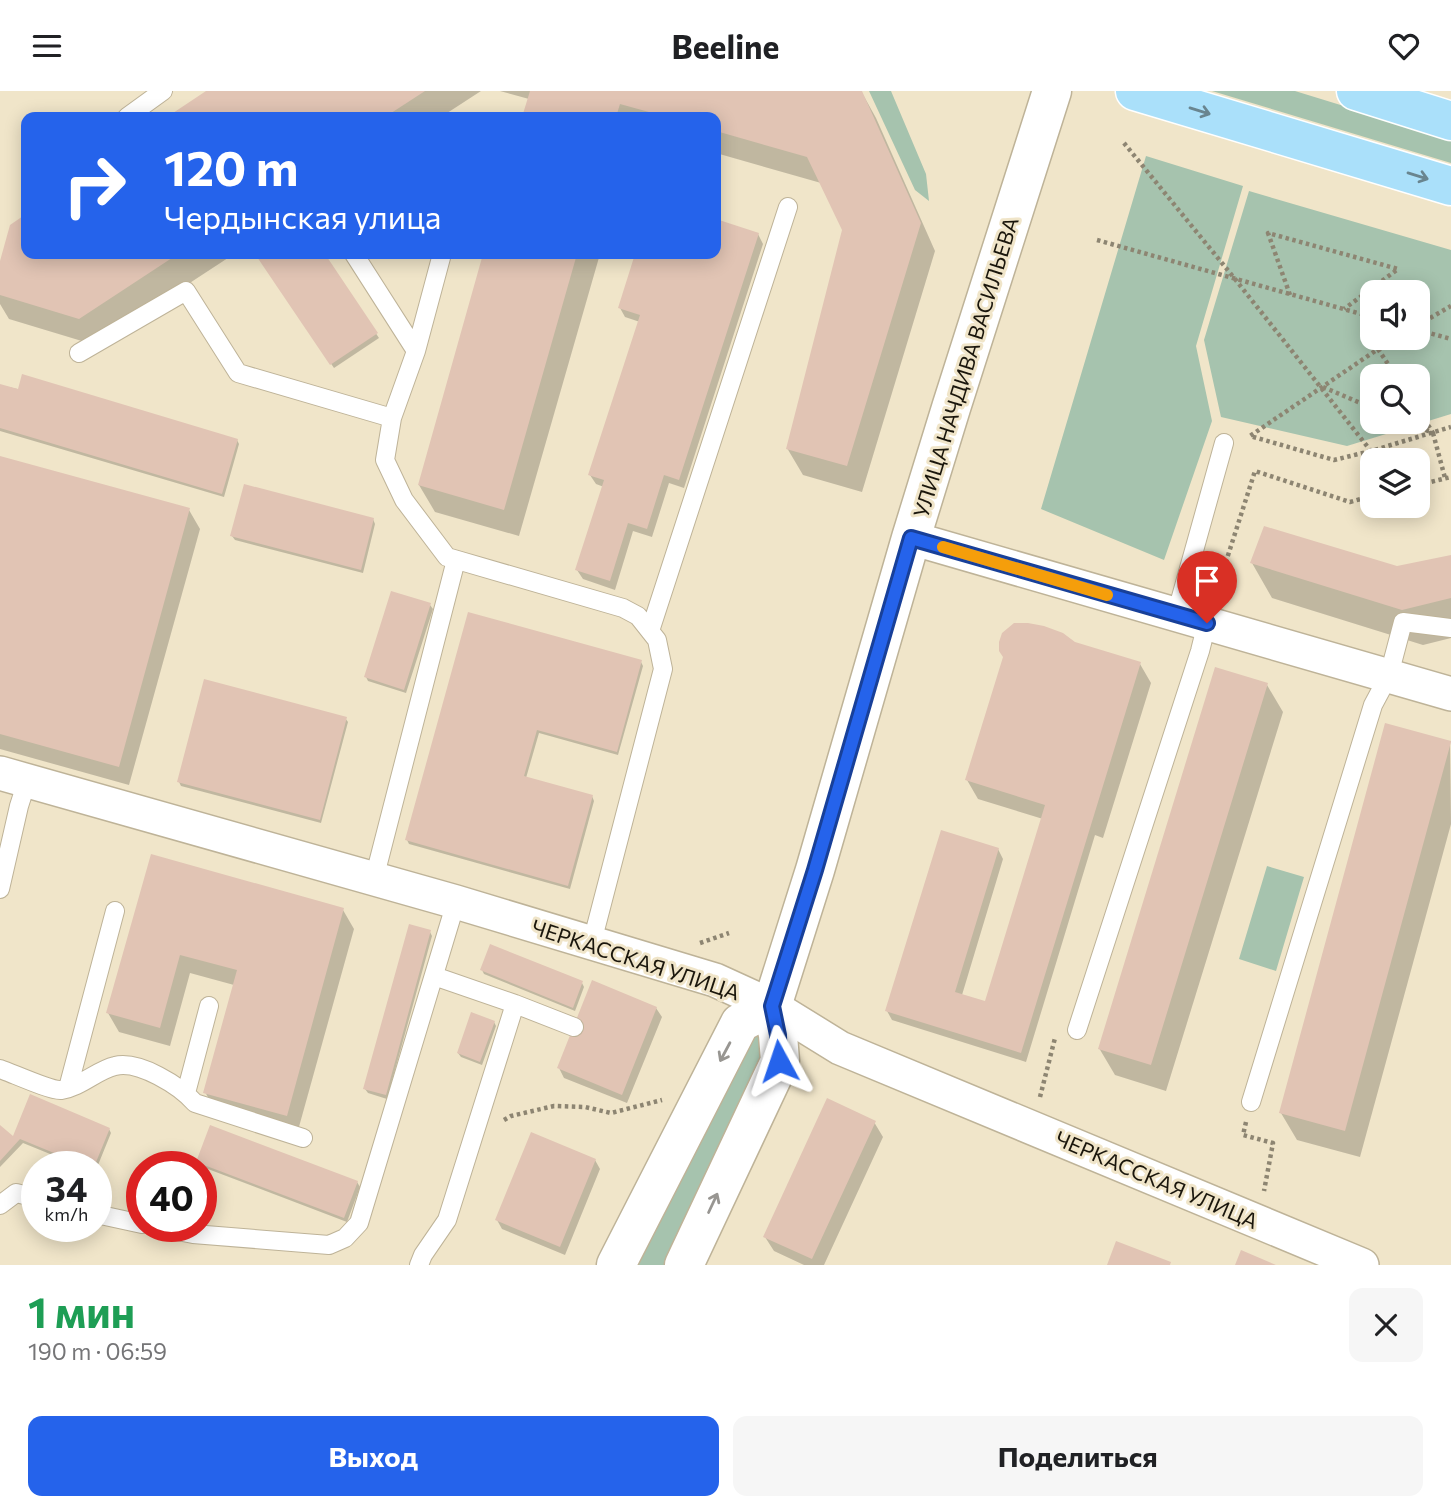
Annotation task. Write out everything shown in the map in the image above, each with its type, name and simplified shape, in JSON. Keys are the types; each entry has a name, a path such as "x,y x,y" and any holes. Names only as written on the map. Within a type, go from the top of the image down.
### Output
{"main road":[{"path":"1135,91 1451,187"},
{"path":"1373,97 1451,121"}],"street":[{"name":"УЛИЦА НАЧДИВА ВАСИЛЬЕВА","path":"684,1265 779,1061 778,1035 772,1006 815,870 911,538 1052,91"},
{"path":"1373,97 1451,101"},
{"path":"911,538 1451,694"},
{"name":"ЧЕРКАССКАЯ УЛИЦА","path":"14,777 456,902 715,980 772,1006 840,1048 1362,1265"},
{"path":"616,1265 740,1023 772,1006"}],"lane":[{"path":"134,112 163,91"},
{"path":"650,631 788,207"},
{"path":"357,259 416,351"},
{"path":"441,259 416,351 392,418 386,460 404,500 447,557 623,608 638,616 657,640 663,669 592,942"},
{"path":"79,353 186,291 237,373 392,418"},
{"path":"1077,1030 1200,652 1191,619 1224,443"},
{"path":"374,879 456,560"},
{"path":"1251,1102 1373,705 1388,675 1403,622 1451,628"},
{"path":"0,889 19,806 14,777"},
{"path":"217,1236 329,1245 345,1238 359,1223 456,902"},
{"path":"68,1088 115,911"},
{"path":"435,976 573,1027"},
{"path":"419,1265 447,1220 515,1004"},
{"path":"186,1093 209,1006"},
{"path":"0,1069 58,1091 77,1085 115,1066 131,1065 156,1075 186,1093 195,1103 303,1138"},
{"path":"0,1205 16,1193 21,1194"}],"path":[{"path":"1124,143 1369,448"},
{"path":"1290,295 1268,233 1398,269 1344,309"},
{"path":"1097,240 1360,314"},
{"path":"1430,320 1451,306"},
{"path":"1430,332 1451,339"},
{"path":"1360,454 1335,460 1250,436 1377,350"},
{"path":"1322,387 1360,403"},
{"path":"1381,448 1451,427"},
{"path":"1430,428 1448,478 1430,482"},
{"path":"1191,619 1255,471 1350,502 1360,499"},
{"path":"1040,1098 1056,1036"},
{"path":"474,1136 511,1116 554,1106 585,1107 611,1113 666,1099"},
{"path":"1251,1102 1243,1135 1273,1143 1264,1192"}],"green space":[{"path":"869,91 891,91 926,174 929,201 915,190"},
{"path":"1212,91 1295,91 1451,139 1451,163"},
{"path":"1146,156 1243,186 1196,346 1212,421 1164,560 1041,509"},
{"path":"1249,191 1451,250 1451,414 1430,420 1430,364 1360,364 1360,434 1386,434 1347,446 1221,417 1204,340"},
{"path":"1267,866 1304,877 1276,971 1239,959"},
{"path":"750,1029 771,1044 671,1265 634,1265"}],"building":[{"path":"206,91 425,91 393,112 174,112"},
{"path":"530,91 862,91 921,223 847,466 786,449 842,230 807,157 721,132 721,112 649,112 620,104 618,112 524,112"},
{"path":"21,217 21,259 170,259 79,319 0,295 0,261 10,225"},
{"path":"721,221 759,233 679,480 664,475 647,529 628,523 610,581 575,570 604,480 588,475 640,315 618,308 633,259 721,259"},
{"path":"258,259 328,259 378,333 330,365"},
{"path":"482,259 576,259 504,510 418,485"},
{"path":"22,374 238,439 222,494 0,428 0,384 18,389"},
{"path":"0,456 190,508 119,767 0,734"},
{"path":"244,484 374,518 361,570 230,536"},
{"path":"1264,526 1397,566 1451,555 1451,598 1402,610 1250,563"},
{"path":"391,591 431,603 404,690 364,677"},
{"path":"468,612 642,660 617,752 537,730 524,776 593,795 568,886 405,840"},
{"path":"1014,623 1044,626 1063,633 1075,642 1141,662 1021,1053 885,1011 941,830 999,848 955,992 985,1001 1045,805 965,780 1003,657 999,651 999,642 1002,633"},
{"path":"1215,667 1268,683 1151,1065 1098,1049"},
{"path":"204,679 347,717 320,820 177,782"},
{"path":"1385,723 1451,742 1345,1131 1279,1113"},
{"path":"151,854 344,908 287,1116 203,1093 237,970 180,955 160,1028 106,1013"},
{"path":"409,924 431,930 386,1095 363,1089"},
{"path":"490,944 583,981 573,1008 480,970"},
{"path":"592,980 657,1007 622,1095 557,1068"},
{"path":"471,1012 495,1021 480,1062 457,1053"},
{"path":"30,1094 110,1128 101,1151 49,1151 20,1139 0,1161 0,1125 13,1136"},
{"path":"827,1098 876,1121 812,1259 763,1237"},
{"path":"210,1125 358,1181 344,1218 217,1170 217,1151 200,1151"},
{"path":"531,1132 596,1159 560,1247 495,1220"},
{"path":"1116,1241 1171,1262 1170,1265 1107,1265"},
{"path":"1241,1250 1276,1265 1235,1265"}],"slow traffic":[{"path":"943,547 1107,595"}],"route":[{"path":"779,1061 778,1035 772,1006 815,870 911,538 1207,623"}]}
